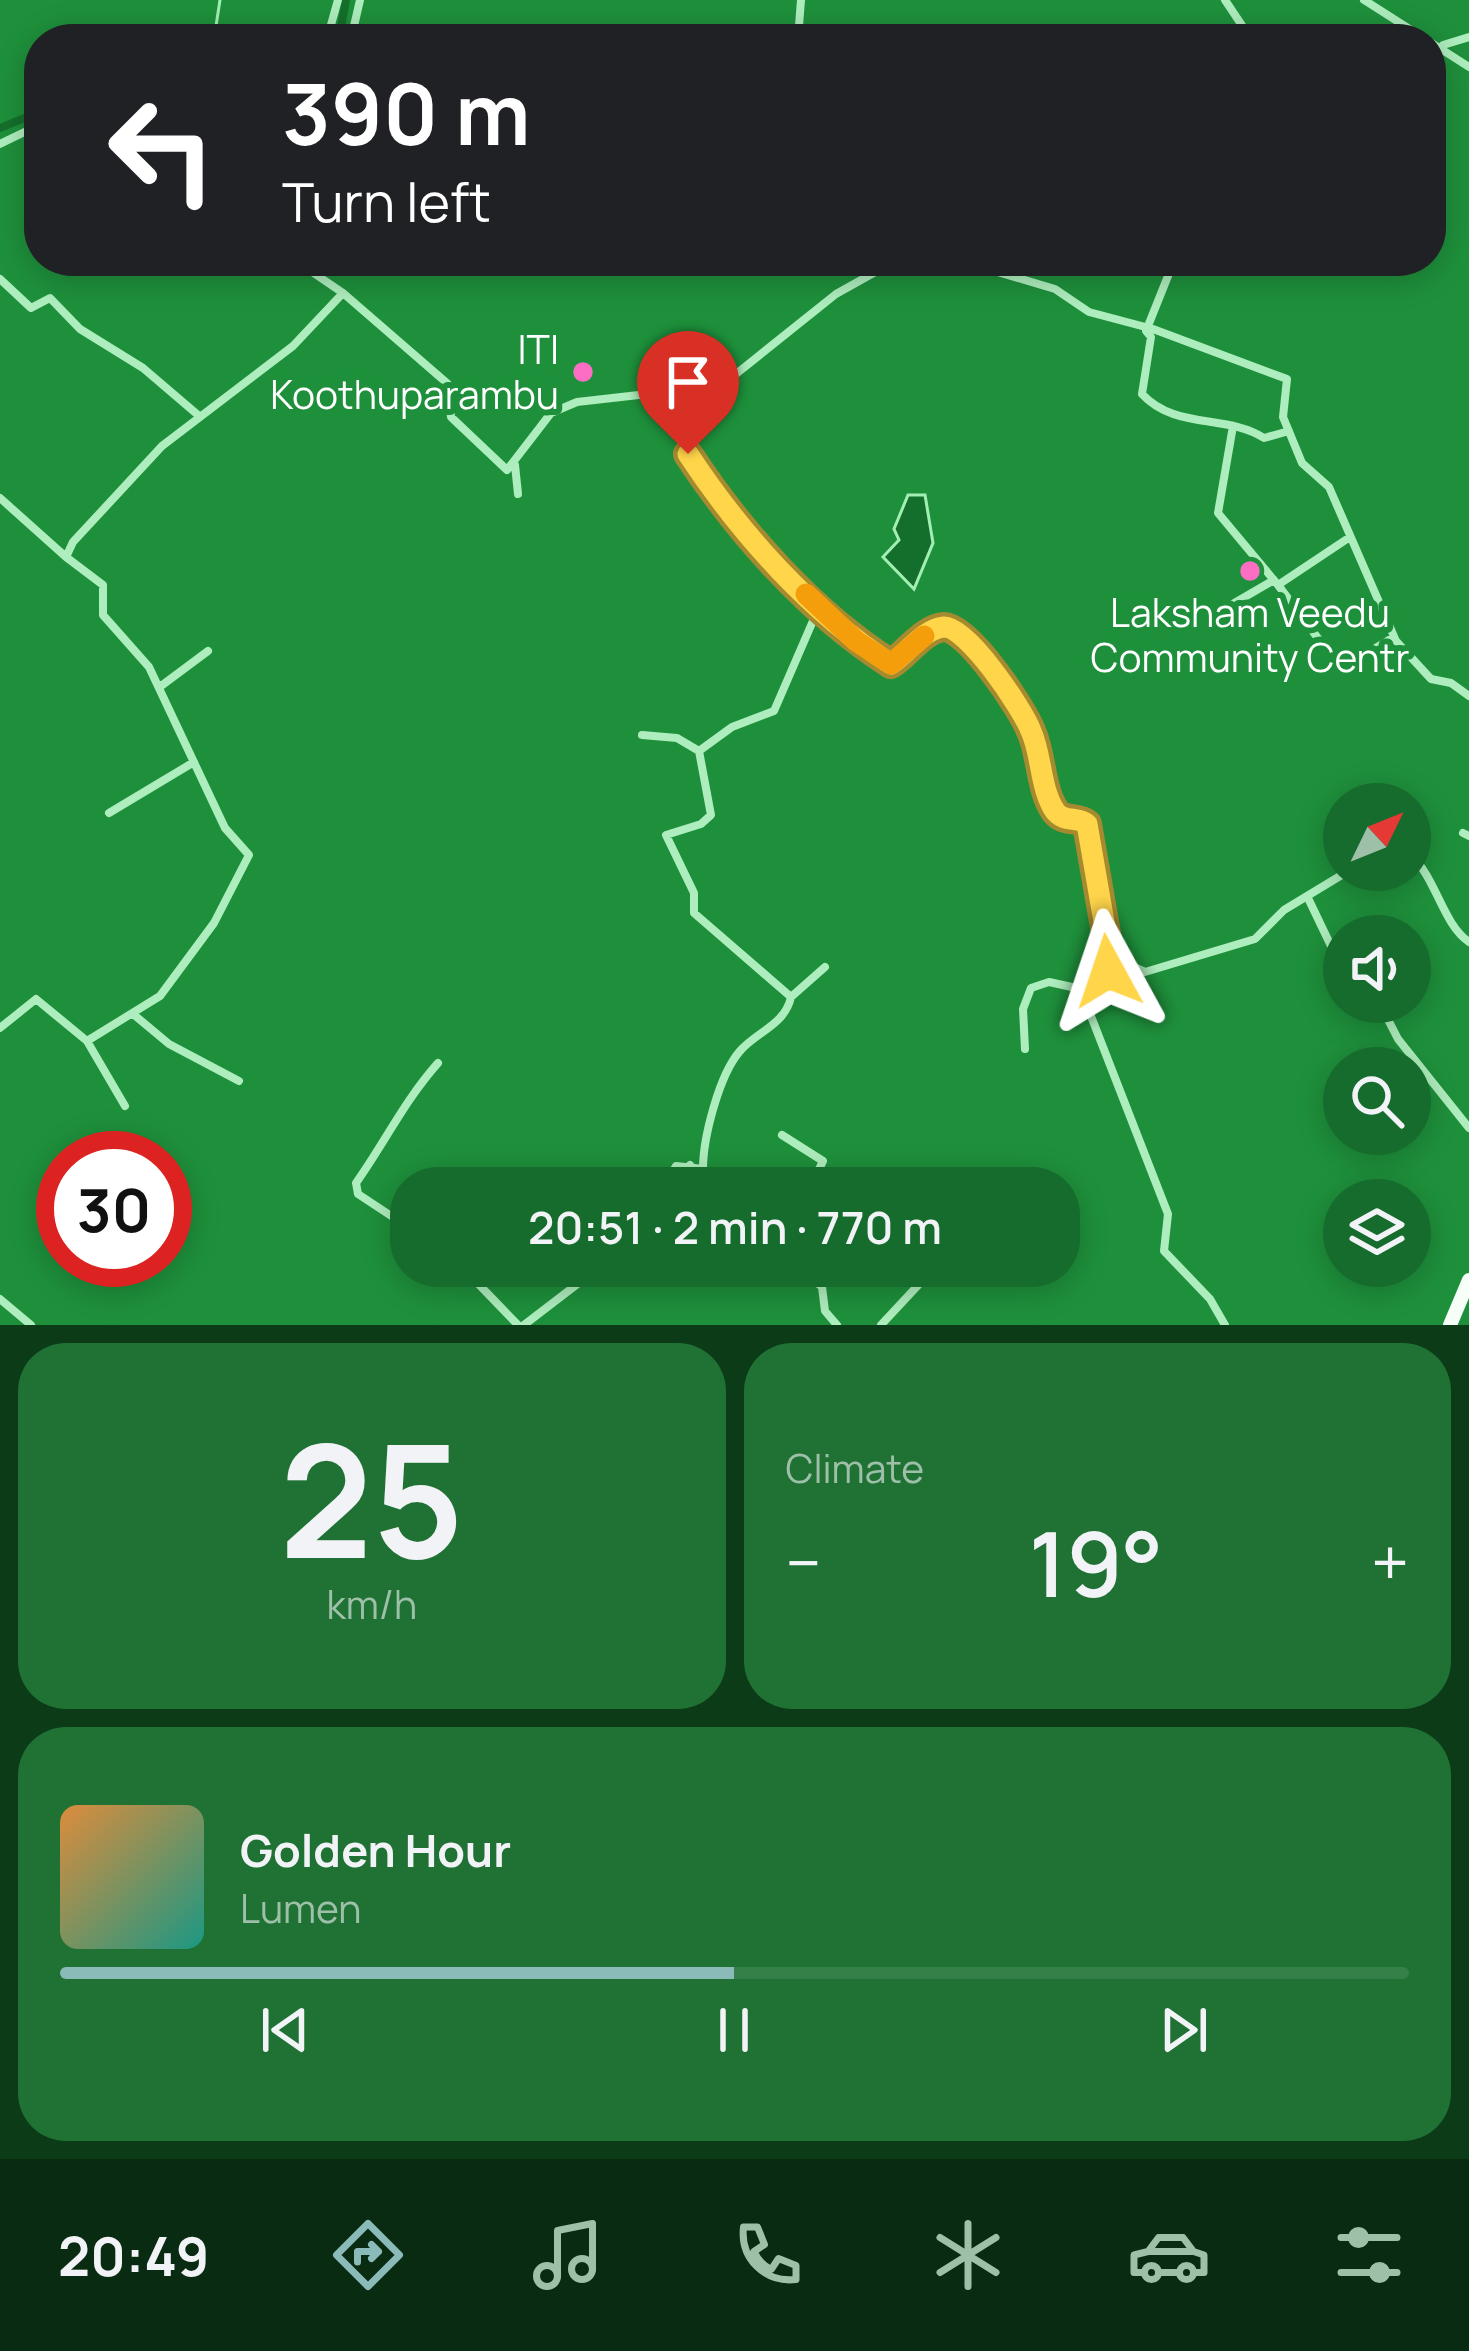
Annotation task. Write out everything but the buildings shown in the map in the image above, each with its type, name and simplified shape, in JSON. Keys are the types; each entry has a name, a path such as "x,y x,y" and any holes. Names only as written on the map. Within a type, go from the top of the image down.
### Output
{"main road":[{"path":"1450,1325 1469,1280"}],"street":[{"path":"1364,0 1406,24"},
{"path":"1446,48 1469,67"},
{"path":"318,276 448,384 451,416 507,470 551,413 577,401 674,391 731,379 836,295 869,276"},
{"path":"1011,276 1055,289 1075,306 1287,379 1283,417 1302,463 1326,482 1393,624 1394,637 1431,679 1450,683 1469,696"},
{"path":"1146,331 1168,276"},
{"path":"0,279 31,308 50,298 80,329 143,368 198,415"},
{"path":"66,557 73,542 198,415 293,346 343,293"},
{"path":"1146,331 1151,337 1142,394 1147,400 1183,419 1233,426 1264,438 1289,431"},
{"path":"674,391 682,408 688,454 719,501 819,607 891,664 928,632 952,627 1010,694 1033,734 1053,808 1064,819 1087,824 1111,962 1108,971"},
{"path":"1233,426 1218,513 1341,669 1394,637"},
{"path":"515,464 518,494"},
{"path":"0,498 103,585 104,615 160,686 225,827 249,855 187,962 160,996 87,1041"},
{"path":"1211,616 1349,537"},
{"path":"699,751 732,728 774,711 819,607"},
{"path":"160,686 208,651"},
{"path":"641,735 677,738 699,751 711,815 665,839 694,893 694,913 791,997"},
{"path":"109,813 194,761"},
{"path":"1431,876 1455,930 1469,942"},
{"path":"1025,1049 1023,1009 1031,988 1049,982 1081,989 1108,971 1132,966 1145,972 1251,941 1323,885"},
{"path":"1306,896 1323,930"},
{"path":"703,1167 703,1137 736,1057 773,1025 791,997 825,967"},
{"path":"1081,989 1168,1214 1163,1251 1210,1299 1225,1325"},
{"path":"0,1028 36,999 87,1041 125,1106"},
{"path":"133,1014 169,1044 239,1081"},
{"path":"1390,1023 1469,1129"},
{"path":"390,1215 358,1194 356,1183 399,1120 404,1100 438,1063"},
{"path":"782,1135 823,1161 820,1167"},
{"path":"680,1167 697,1167"},
{"path":"482,1287 520,1325 572,1287"},
{"path":"823,1287 825,1311 837,1325"},
{"path":"881,1325 916,1287"},
{"path":"0,1299 31,1325"}],"shaded area":[{"path":"908,495 925,495 933,543 914,589 883,557 899,540 894,529"}],"waterway":[{"path":"216,24 220,0"},
{"path":"342,24 346,0"},
{"path":"0,128 24,118"}],"slow traffic":[{"path":"806,594 856,641 891,664 924,636"}],"place":[{"name":"ITI Koothuparambu","path":"583,372"},
{"name":"Laksham Veedu Community Centr","path":"1250,571"}],"route":[{"path":"688,454 719,501 856,641 891,664 937,628 952,627 963,635 1010,694 1033,734 1053,808 1064,819 1081,819 1087,824 1111,962 1108,971"}]}
